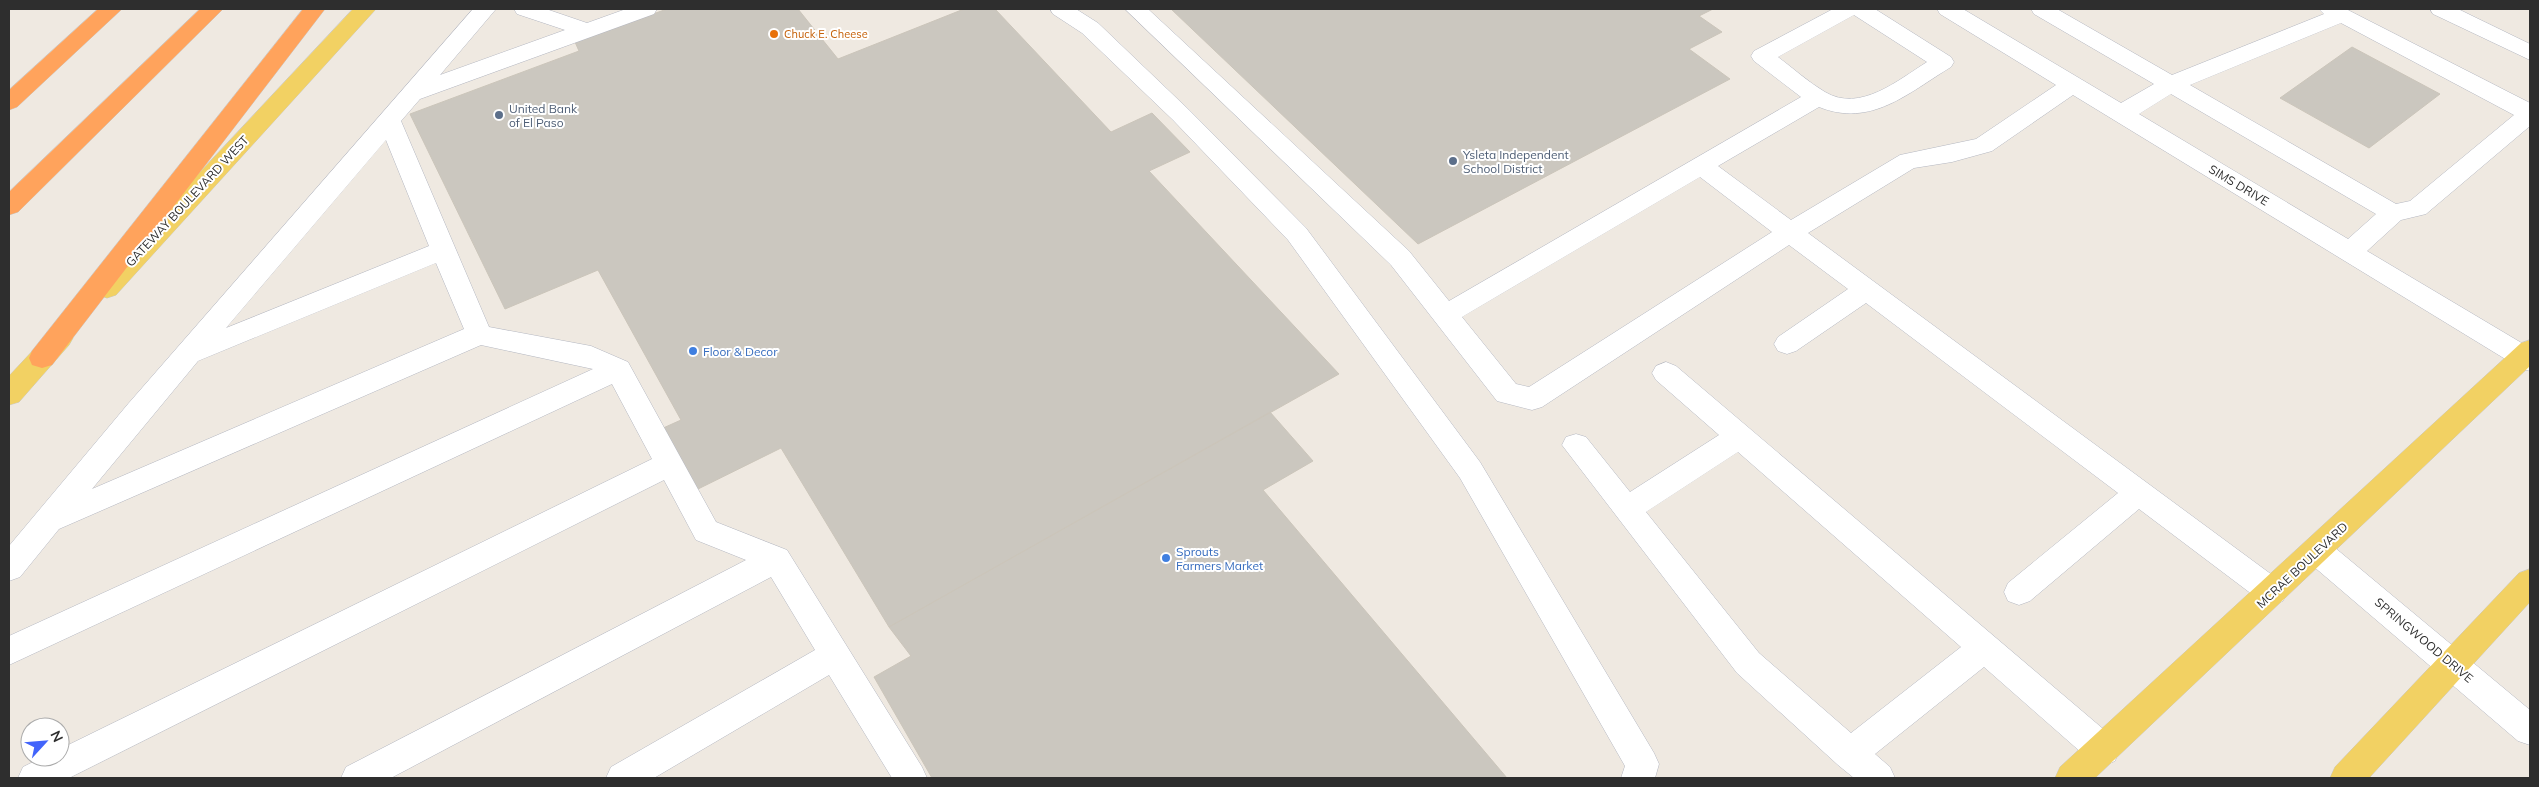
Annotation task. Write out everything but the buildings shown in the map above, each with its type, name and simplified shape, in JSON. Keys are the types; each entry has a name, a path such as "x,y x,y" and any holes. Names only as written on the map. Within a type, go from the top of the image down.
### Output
{"highway":[{"path":"9,102 111,9"},
{"path":"9,206 212,9"},
{"path":"42,358 314,9"}],"main road":[{"name":"GATEWAY BOULEVARD WEST","path":"9,394 366,9"},
{"name":"MCRAE BOULEVARD","path":"2072,778 2528,356"},
{"path":"2347,778 2452,663 2530,582"}],"street":[{"path":"9,568 189,353 485,9"},
{"path":"525,9 586,30"},
{"path":"412,94 646,9"},
{"path":"1061,9 1090,28 1181,115 1297,234 1470,470 1642,764 1638,778"},
{"path":"1136,9 1400,258 1507,394 1532,399 1790,232 1908,161 1952,154 1984,145 2073,84"},
{"path":"1849,9 1762,56 1817,98 1840,107 1876,103 1943,62 1860,9"},
{"name":"SIMS DRIVE","path":"1948,9 2350,252 2528,356"},
{"path":"2042,9 2393,213"},
{"path":"2441,9 2530,53"},
{"path":"2121,114 2171,84 2336,12 2530,113 2417,208 2393,213 2350,252"},
{"path":"1445,315 1817,98"},
{"path":"389,120 479,334"},
{"path":"1700,165 2272,592"},
{"path":"189,353 444,250"},
{"path":"1788,344 1867,289"},
{"path":"47,521 479,334 508,342 591,356 618,369 706,531 776,560 910,778"},
{"path":"9,651 618,369"},
{"path":"1666,373 2103,750"},
{"path":"1627,509 1740,436"},
{"path":"1576,445 1748,664 1878,778"},
{"path":"35,778 669,464"},
{"path":"2019,592 2138,492"},
{"name":"SPRINGWOOD DRIVE","path":"2317,551 2530,730"},
{"path":"358,778 776,560"},
{"path":"1850,754 1984,648"},
{"path":"623,778 835,655"}],"place":[{"name":"Chuck E. Cheese","path":"774,34"},
{"name":"United Bank of El Paso","path":"499,115"},
{"name":"Ysleta Independent School District","path":"1453,161"},
{"name":"Floor & Decor","path":"693,351"},
{"name":"Sprouts Farmers Market","path":"1166,558"}]}
